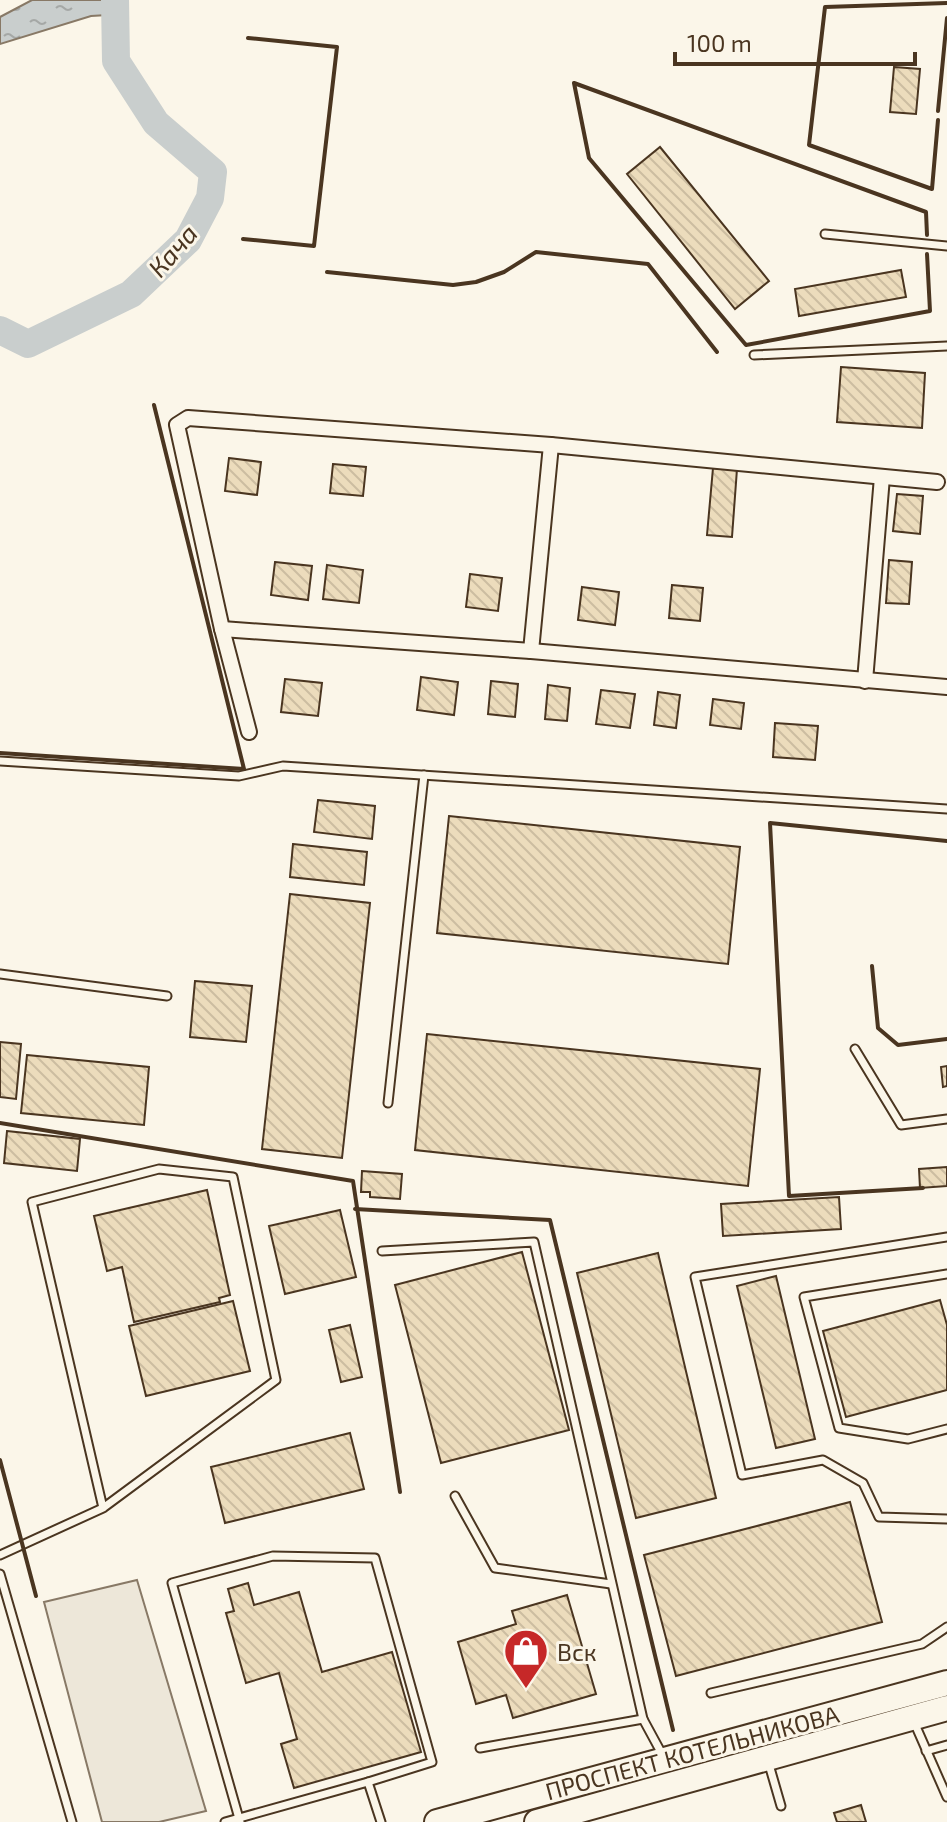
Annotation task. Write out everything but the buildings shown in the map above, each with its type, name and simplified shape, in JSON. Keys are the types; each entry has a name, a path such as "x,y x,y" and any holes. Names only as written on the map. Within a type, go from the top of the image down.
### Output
{"highway":[{"name":"ПРОСПЕКТ КОТЕЛЬНИКОВА","path":"437,1822 947,1683"},
{"name":"ПРОСПЕКТ КОТЕЛЬНИКОВА","path":"537,1822 587,1812 947,1708"}],"street":[{"path":"249,732 222,629 177,425 188,418 551,445 937,482"},
{"path":"531,651 551,445"},
{"path":"865,681 882,477"},
{"path":"222,629 531,651 947,687"}],"lane":[{"path":"825,234 947,246"},
{"path":"754,355 947,346"},
{"path":"0,761 239,776 283,766 947,809"},
{"path":"388,1103 424,775"},
{"path":"0,974 167,996"},
{"path":"855,1049 901,1125 947,1119"},
{"path":"0,1555 103,1508 276,1380 233,1177 159,1169 32,1202 103,1508"},
{"path":"947,1237 695,1277 742,1475 823,1460 863,1483 879,1517 947,1519"},
{"path":"382,1251 534,1242 643,1719 665,1760"},
{"path":"947,1274 804,1297 839,1428 908,1439 947,1429"},
{"path":"455,1496 495,1568 611,1584"},
{"path":"225,1822 239,1820 432,1762 375,1558 273,1556 172,1583 239,1820"},
{"path":"0,1574 72,1822"},
{"path":"711,1693 922,1644 947,1627"},
{"path":"480,1748 643,1719"},
{"path":"913,1719 947,1797"},
{"path":"926,1751 947,1745"},
{"path":"767,1758 781,1806"},
{"path":"368,1782 381,1822"}],"shaded area":[{"path":"137,1580 206,1811 159,1822 102,1822 44,1602"}],"water":[{"path":"32,0 124,0 124,14 91,16 0,44 0,17"}],"waterway":[{"name":"Кача","path":"0,330 28,344 131,294 188,240 210,198 213,172 156,123 116,61 115,0"}],"wall":[{"path":"938,120 932,189 809,145 825,7 947,3"},
{"path":"938,111 947,18"},
{"path":"243,239 314,246 337,47 248,38"},
{"path":"927,235 926,212 574,83 589,158 746,345 930,311 927,254"},
{"path":"327,272 453,285 476,282 504,272 536,252 648,264 717,352"},
{"path":"0,753 244,769 154,405"},
{"path":"923,1188 789,1196 770,823 947,841"},
{"path":"872,966 878,1028 898,1045 947,1039"},
{"path":"0,1123 353,1181 400,1492"},
{"path":"355,1209 550,1220 673,1730"},
{"path":"0,1460 36,1596"}],"place":[{"name":"Вск","path":"526,1690"}]}
